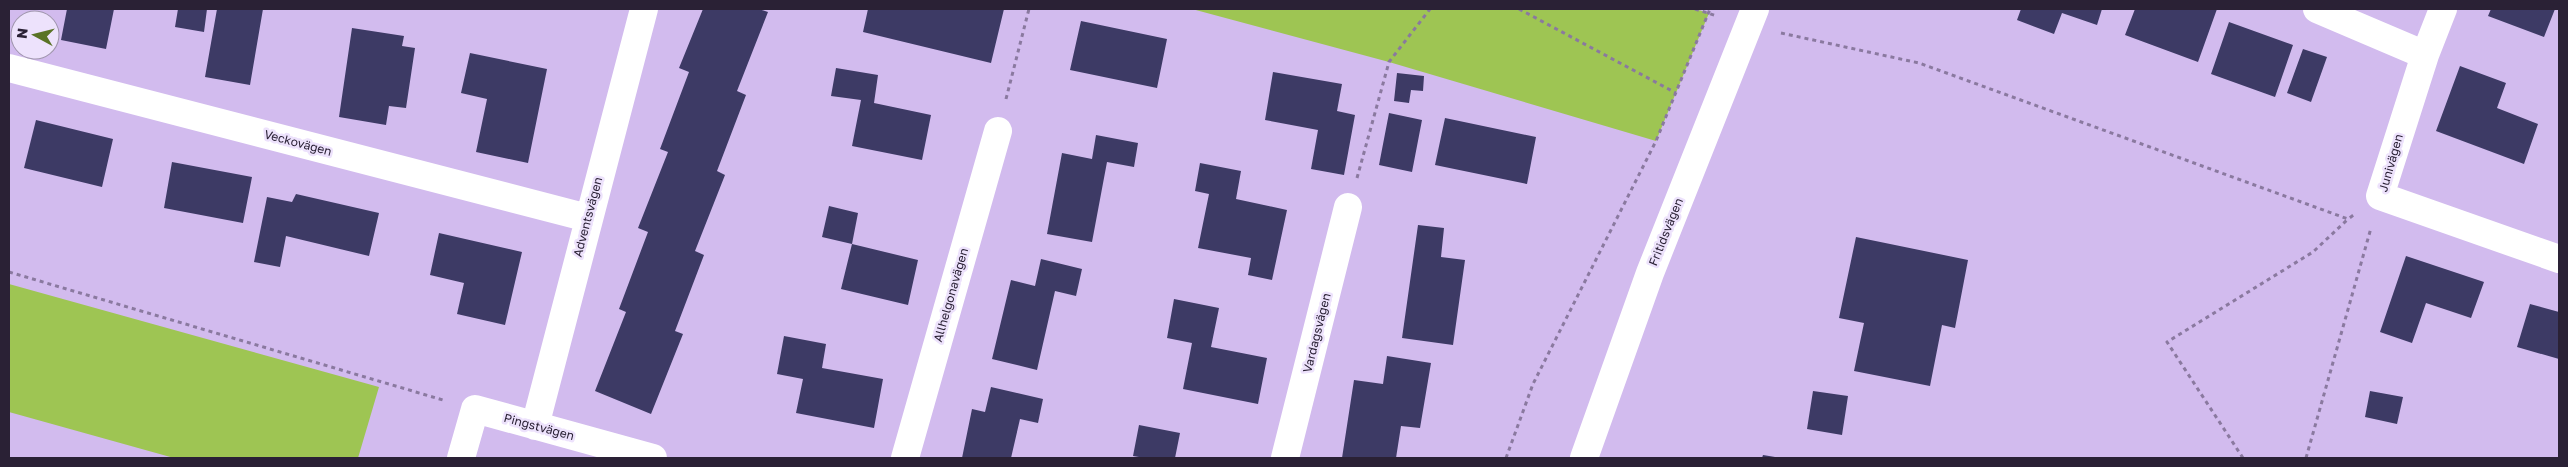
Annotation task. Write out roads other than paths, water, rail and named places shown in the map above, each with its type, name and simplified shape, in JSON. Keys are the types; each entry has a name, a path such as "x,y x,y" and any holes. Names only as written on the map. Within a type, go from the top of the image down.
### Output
{"street":[{"name":"Adventsvägen","path":"536,426 588,218 644,9"},
{"name":"Fritidsvägen","path":"1584,458 1650,274 1755,9"},
{"path":"2317,9 2425,55"},
{"name":"Junivägen","path":"2443,9 2425,55 2380,196 2559,259"},
{"name":"Veckovägen","path":"9,68 588,218"},
{"name":"Allhelgonavägen","path":"905,458 998,131"},
{"name":"Vardagsvägen","path":"1285,458 1348,207"},
{"name":"Pingstvägen","path":"461,458 475,409 653,458"}]}
